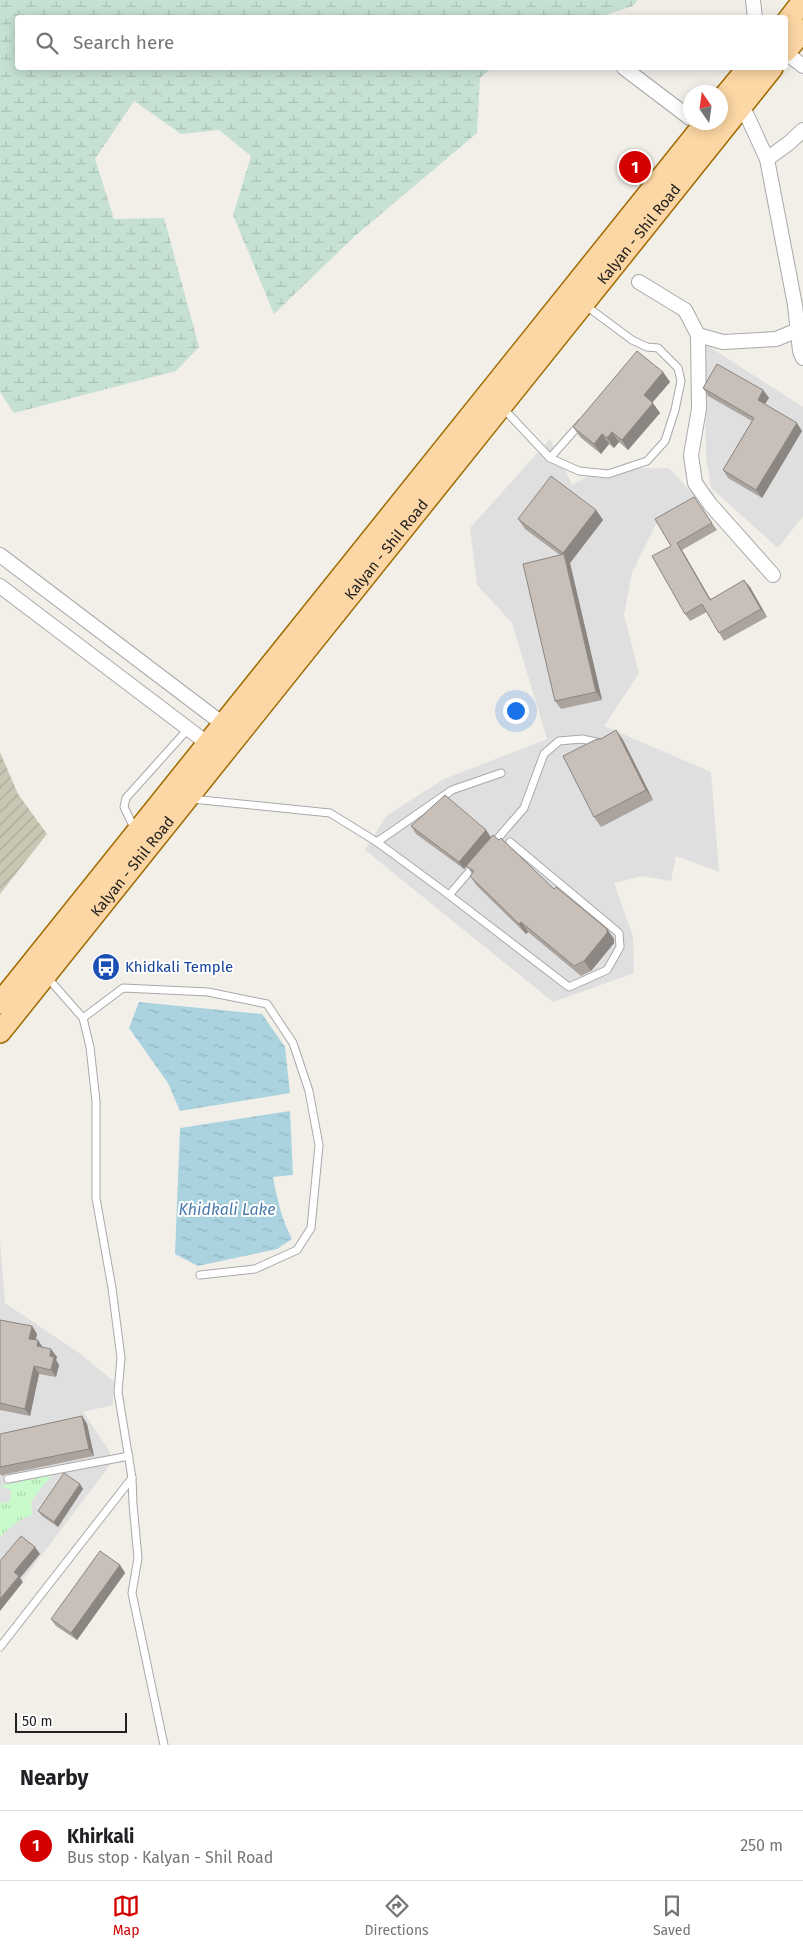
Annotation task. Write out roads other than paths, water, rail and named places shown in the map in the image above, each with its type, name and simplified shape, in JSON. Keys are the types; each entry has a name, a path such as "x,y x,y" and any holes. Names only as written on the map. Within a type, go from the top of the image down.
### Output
{"main road":[{"path":"788,21 803,2"},
{"path":"788,49 803,30"},
{"name":"Kalyan - Shil Road","path":"0,1002 38,969 186,798 583,304 730,100 747,70"},
{"name":"Kalyan - Shil Road","path":"730,100 769,70"},
{"name":"Kalyan - Shil Road","path":"0,1032 38,969 136,833 693,130"}],"street":[{"path":"753,0 755,15"},
{"path":"788,54 803,66"},
{"path":"629,70 683,110"},
{"path":"730,100 767,159 799,304 798,330 800,352 803,358"},
{"path":"767,159 803,130"},
{"path":"639,282 685,310 698,335 699,409 691,455 696,483 710,504 773,575"},
{"path":"698,335 723,342 776,339 798,330"},
{"path":"0,555 223,724"},
{"path":"0,586 207,744"}],"lane":[{"path":"501,406 550,458 579,471 608,474 647,461 664,441 675,410 681,381 678,368 658,348 647,347 632,340 583,304"},
{"path":"640,354 647,347"},
{"path":"550,458 589,414"},
{"path":"136,833 124,807 126,798 188,728"},
{"path":"487,851 524,808 544,754 559,741 582,739 606,744"},
{"path":"376,842 452,790 501,773"},
{"path":"186,798 330,813 376,842 450,895 569,987 607,970 620,947 619,933 510,842"},
{"path":"450,895 481,858"},
{"path":"38,969 83,1018 90,1047 96,1101 96,1198 112,1288 120,1350 118,1392 132,1478 138,1558 132,1593 164,1745"},
{"path":"83,1018 123,988 160,988 208,992 266,1004 293,1043 309,1091 319,1145 311,1228 297,1250 255,1269 200,1275"},
{"path":"8,1479 129,1456"},
{"path":"0,1647 132,1478"}],"water":[{"path":"139,1002 262,1014 285,1047 290,1093 180,1111 168,1083 129,1028"},
{"name":"Khidkali Lake","path":"290,1111 293,1175 273,1177 280,1209 292,1239 277,1249 198,1266 175,1254 180,1128"}],"place":[{"name":"Khirkali","path":"635,167"},
{"name":"Khidkali Temple","path":"106,967"}]}
